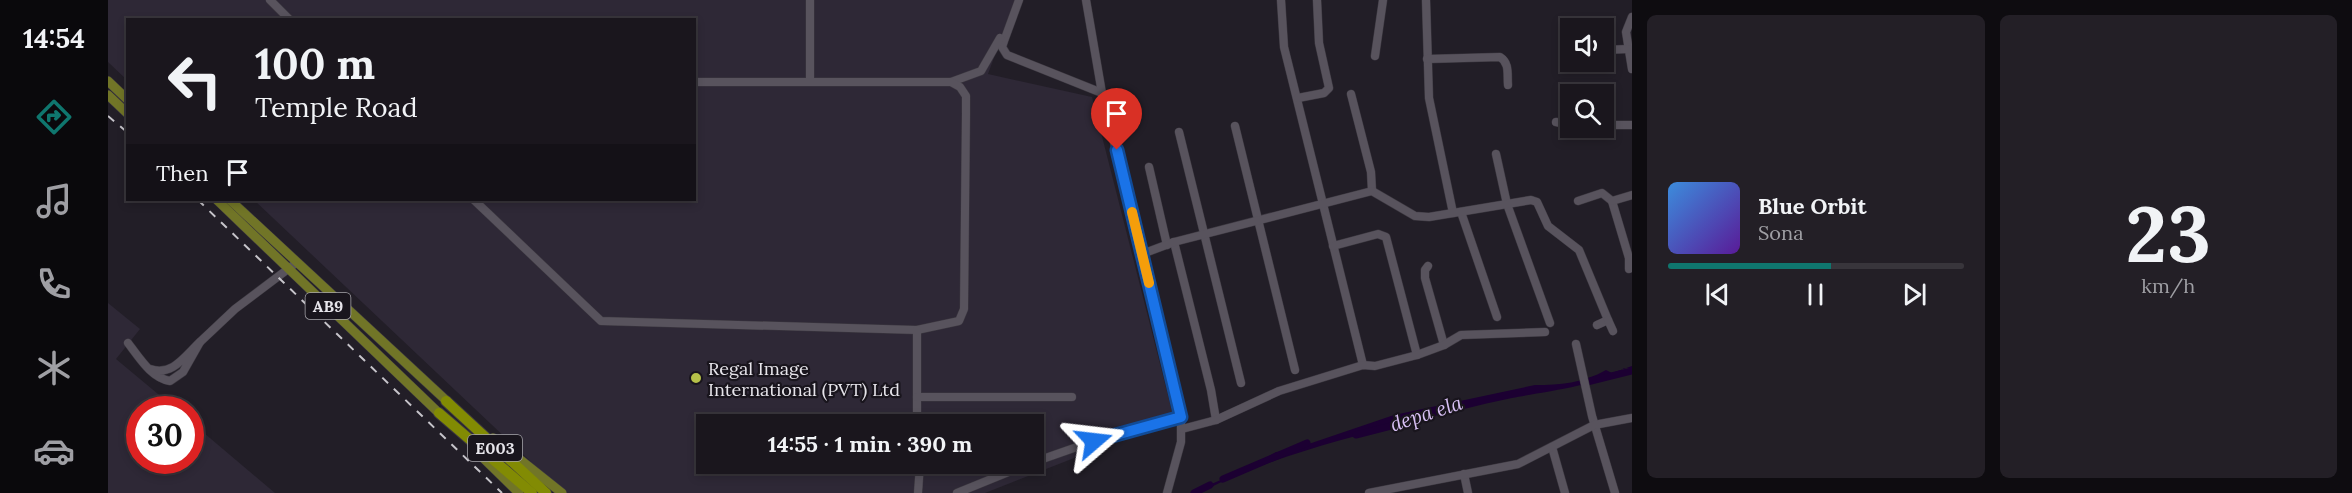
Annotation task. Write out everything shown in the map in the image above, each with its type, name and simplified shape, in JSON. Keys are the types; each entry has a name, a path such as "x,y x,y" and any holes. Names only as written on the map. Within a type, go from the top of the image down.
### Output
{"highway":[{"name":"E003","path":"446,401 546,493"},
{"name":"E003","path":"439,412 532,493"}],"main road":[{"path":"108,81 126,98"},
{"path":"108,95 126,112"},
{"name":"AB9","path":"218,201 446,401 562,493"},
{"name":"AB9","path":"232,201 293,266 519,493"}],"street":[{"path":"270,0 289,18"},
{"path":"810,0 810,81"},
{"path":"696,82 951,82 975,75 989,62 1017,0"},
{"path":"1017,0 1002,47 1007,55 1102,93"},
{"path":"1086,0 1102,93 1181,417 1182,429 1167,493"},
{"path":"1281,0 1284,47 1363,365"},
{"path":"1298,98 1324,93 1329,88 1319,43 1317,0"},
{"path":"1375,56 1383,0"},
{"path":"1426,0 1429,98 1457,212 1497,317"},
{"path":"1632,17 1626,32 1632,69"},
{"path":"1614,50 1628,49"},
{"path":"1427,59 1500,57 1508,67 1508,85"},
{"path":"475,201 601,321 917,330 958,321 964,309 966,96 960,87 951,82"},
{"path":"1352,94 1371,172 1372,191"},
{"path":"1556,122 1560,123"},
{"path":"1614,125 1632,125"},
{"path":"1234,126 1295,370"},
{"path":"1179,132 1241,383"},
{"path":"1496,154 1507,204 1550,323"},
{"path":"1149,167 1211,390 1216,420"},
{"path":"1142,254 1170,243 1372,191 1415,216 1429,217 1532,200 1537,202 1548,226 1579,250 1613,331"},
{"path":"1578,201 1602,194 1612,201 1629,269"},
{"path":"1612,201 1632,195"},
{"path":"1333,246 1378,234 1386,237 1417,356"},
{"path":"128,343 150,369 163,372 172,369 235,309 293,266"},
{"path":"1428,266 1425,270 1425,278 1444,345"},
{"path":"1597,325 1608,320"},
{"path":"917,330 917,414"},
{"path":"1182,429 1216,420 1280,391 1363,365 1375,366 1417,356 1461,335 1545,332"},
{"path":"1576,344 1594,425 1615,493"},
{"path":"917,397 1072,397"},
{"path":"1044,459 1114,435 1181,417"},
{"path":"1370,493 1407,489 1464,474 1518,464 1594,425 1632,418"},
{"path":"1552,447 1565,493"},
{"path":"918,493 919,474"},
{"path":"957,493 1004,474"},
{"path":"1464,474 1468,493"}],"shaded area":[{"path":"108,0 1015,0 988,74 1092,97 1174,419 1044,470 1044,414 696,414 696,474 1034,474 985,493 564,493 255,201 696,201 696,18 126,18 126,79 108,62"},
{"path":"108,303 140,329 116,359 160,396 126,396 126,474 204,474 204,433 275,493 108,493"}],"water":[{"path":"1606,370 1612,373 1621,370 1588,383 1486,404 1331,443 1279,459 1203,491 1202,488 1244,470 1276,452 1288,451 1394,415 1535,385 1571,382 1589,378"}],"waterway":[{"name":"depa ela","path":"1583,383 1632,371"},
{"name":"depa ela","path":"1356,435 1426,417"},
{"name":"depa ela","path":"1223,479 1307,443"},
{"name":"depa ela","path":"1194,493 1210,485"}],"railway":[{"path":"108,116 126,131"},
{"path":"199,201 502,493"}],"slow traffic":[{"path":"1132,212 1149,283"}],"place":[{"name":"Regal Image International (PVT) Ltd","path":"696,378"}],"route":[{"path":"1094,441 1181,417 1117,150"}]}
